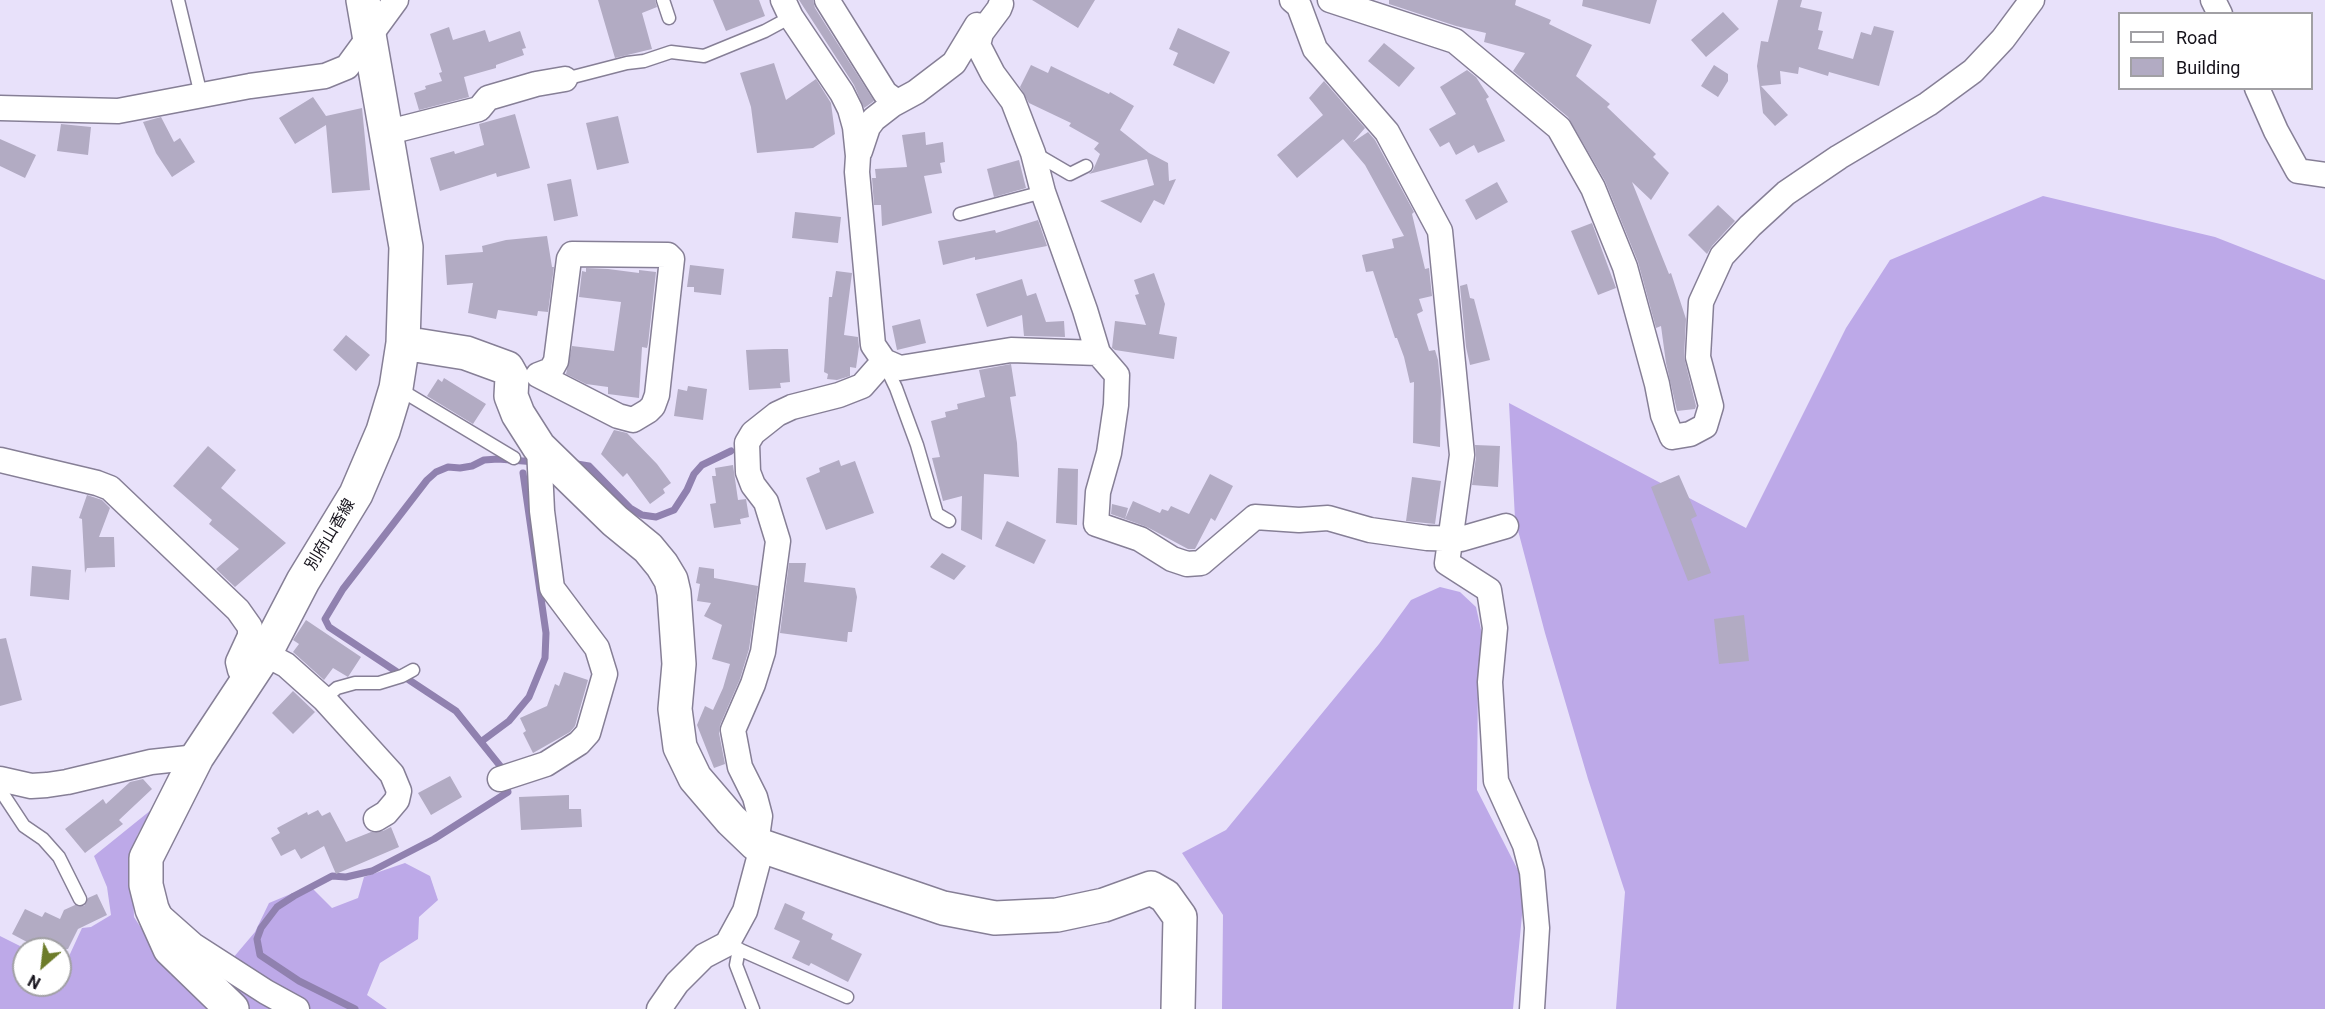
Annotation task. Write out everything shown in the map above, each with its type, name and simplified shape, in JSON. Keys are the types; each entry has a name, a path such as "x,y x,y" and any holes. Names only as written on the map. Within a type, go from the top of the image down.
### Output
{"street":[{"name":"別府山香線","path":"232,1009 170,949 152,909 146,885 146,858 196,757 258,665 303,581 356,494 383,431 396,388 403,343 406,247 363,0"},
{"path":"0,108 118,111 250,86 325,76 347,67 396,0"},
{"path":"827,0 885,93 897,102"},
{"path":"1330,0 1455,41 1559,128 1593,188 1625,267 1657,384 1663,415 1672,437 1690,434 1705,426 1711,406 1698,357 1701,302 1722,256 1786,193 1839,157 1928,104 1973,71 2003,39 2032,0"},
{"path":"858,156 868,127 874,119 897,102 916,92 954,63 985,14 1003,2"},
{"path":"1003,2 981,33 978,45 993,74 1013,101 1033,153 1043,192 1098,353 1111,366 1118,381 1109,453 1095,510 1096,524 1140,539 1172,559 1188,564 1201,563 1255,517 1299,520 1328,518 1394,534 1450,539 1461,539 1506,526"},
{"path":"1303,2 1315,49 1387,132 1440,231 1462,455 1447,563 1489,590 1495,628 1490,682 1496,781 1526,846 1532,872 1537,928 1532,1009"},
{"path":"787,8 842,93 855,127 873,345 884,361 900,368 1011,350 1098,353"},
{"path":"386,133 479,109 488,98 536,84 565,79"},
{"path":"2258,90 2276,131 2298,171 2325,175"},
{"path":"403,343 466,353 523,371 618,416 633,420 653,406 657,395 672,259 668,255 572,254 569,259 556,361 551,370 523,371 512,377 511,396 518,414 542,511 552,588 597,648 605,674 588,733 579,743 546,764 500,779"},
{"path":"659,1009 684,976 704,956 734,946 745,910 759,845 760,816 755,797 740,767 733,730 753,684 763,652 778,541 766,502 753,486 748,472 747,443 753,433 777,414 792,407 839,395 862,386 884,361"},
{"path":"526,452 648,548 671,580 679,664 675,709 680,747 695,778 731,820 759,845 943,908 995,918 1057,915 1104,905 1151,888 1166,896 1180,917 1178,1009"},
{"path":"0,460 110,488 238,610 250,627 250,636 237,662 240,670 258,665 286,666 324,699 392,774 399,791 397,800 386,813 376,819"},
{"path":"1,785 47,785 151,762 196,757"},
{"path":"152,909 193,945 297,1009"}],"lane":[{"path":"178,0 201,95"},
{"path":"663,0 669,18"},
{"path":"565,79 627,63 644,61 671,52 704,56 765,31 787,8"},
{"path":"1033,153 1070,174 1086,166"},
{"path":"960,214 1043,192"},
{"path":"884,361 917,444 937,514 949,521"},
{"path":"396,388 526,452"},
{"path":"324,699 337,688 355,682 379,683 413,670"},
{"path":"1,785 24,826 43,839 59,857 80,899"},
{"path":"734,946 847,998"},
{"path":"734,946 736,965 753,1009"}],"shaded area":[{"path":"2043,196 2215,237 2325,280 2325,1009 1616,1009 1625,892 1588,779 1545,633 1515,519 1509,403 1746,528 1846,328 1890,260"},
{"path":"1440,587 1460,592 1476,607 1482,634 1478,679 1477,790 1525,884 1513,1009 1222,1009 1223,915 1182,853 1226,830 1379,644 1411,600"},
{"path":"151,810 137,836 132,866 134,917 171,975 216,978 255,932 269,903 310,886 332,908 358,898 364,877 405,863 430,876 438,900 419,917 418,939 380,963 367,995 387,1009 0,1009 0,936 12,942 12,997 72,997 72,950 82,928 91,927 111,915 107,887 94,856"}],"building":[{"path":"598,0 655,0 657,7 642,13 652,49 615,58"},
{"path":"713,0 759,0 765,16 726,31"},
{"path":"799,0 813,0 815,8 874,101 864,108 854,85"},
{"path":"1032,0 1095,0 1078,28"},
{"path":"1389,0 1516,0 1515,5 1551,20 1549,24 1592,45 1576,76 1610,104 1607,107 1656,154 1653,157 1669,173 1651,200 1632,182 1669,274 1671,273 1686,319 1684,357 1695,409 1677,411 1666,363 1661,326 1656,328 1638,262 1605,181 1568,117 1513,71 1525,53 1484,42 1486,33 1456,26 1389,4"},
{"path":"1583,0 1657,0 1650,24 1582,6"},
{"path":"1778,0 1802,0 1800,7 1822,12 1818,30 1823,31 1818,49 1853,59 1861,32 1871,35 1874,26 1894,31 1879,86 1829,72 1828,76 1799,67 1798,74 1780,71 1781,84 1761,86 1788,115 1775,126 1763,113 1757,66 1761,41 1768,42"},
{"path":"1723,12 1739,29 1706,57 1691,40"},
{"path":"449,27 453,40 485,30 489,42 520,31 526,48 522,49 524,55 496,65 496,68 464,77 469,97 419,110 414,93 426,89 425,86 442,81 439,73 442,72 430,34"},
{"path":"1178,28 1230,52 1214,84 1173,65 1178,53 1169,49"},
{"path":"1384,43 1415,68 1399,87 1368,61"},
{"path":"774,63 786,100 816,79 831,103 835,134 813,148 757,153 751,107 740,73"},
{"path":"1031,65 1048,73 1051,66 1109,94 1110,92 1134,106 1120,130 1149,153 1168,163 1169,181 1176,179 1164,205 1154,200 1141,223 1100,201 1154,185 1147,159 1089,174 1100,154 1094,149 1099,143 1069,126 1071,123 1029,103 1020,87"},
{"path":"1714,65 1728,74 1728,81 1718,97 1701,86"},
{"path":"1467,70 1476,77 1489,97 1486,99 1505,141 1478,153 1474,145 1456,155 1449,142 1440,147 1429,129 1456,114 1440,87"},
{"path":"1324,81 1365,128 1353,142 1368,132 1375,140 1414,212 1412,214 1425,269 1429,268 1432,296 1419,299 1423,311 1417,314 1429,351 1435,350 1438,360 1441,391 1440,447 1413,443 1414,382 1410,383 1404,357 1397,338 1395,338 1373,271 1366,272 1362,255 1394,248 1392,239 1404,236 1365,165 1343,139 1297,178 1277,155 1323,115 1309,98"},
{"path":"313,97 326,116 362,108 370,190 332,193 326,125 295,144 279,118"},
{"path":"515,114 530,168 497,177 496,173 440,191 430,158 454,151 455,154 484,145 479,124"},
{"path":"618,116 629,163 597,170 586,123"},
{"path":"161,117 174,142 180,138 195,162 172,177 156,153 143,122"},
{"path":"61,124 91,127 88,155 57,151"},
{"path":"925,132 926,145 943,142 945,162 940,163 942,173 924,176 932,213 882,226 881,205 874,205 872,178 876,178 875,169 907,167 902,135"},
{"path":"0,139 36,155 25,178 0,166"},
{"path":"1019,160 1026,188 994,197 987,169"},
{"path":"571,179 578,216 554,221 547,184"},
{"path":"1497,182 1508,202 1476,220 1465,200"},
{"path":"1718,205 1735,221 1707,254 1688,235"},
{"path":"795,212 841,217 838,243 792,238"},
{"path":"1038,220 1047,246 975,260 975,257 943,265 938,241 995,230 996,233"},
{"path":"1592,223 1616,288 1598,295 1571,231"},
{"path":"547,236 552,267 554,267 548,312 538,311 537,316 498,310 496,319 468,313 473,283 447,285 445,255 483,252 482,246 506,240"},
{"path":"690,265 724,269 721,295 694,292 694,287 687,287"},
{"path":"586,268 639,273 639,270 656,272 648,344 647,348 642,347 639,398 608,394 608,387 586,384 566,374 572,346 614,351 621,302 579,297 582,271 586,272"},
{"path":"836,271 852,273 844,335 858,337 859,347 856,368 850,367 850,376 837,380 827,379 828,374 824,372 829,297 832,297"},
{"path":"1154,273 1165,304 1159,334 1177,337 1174,359 1112,348 1115,321 1146,325 1135,295 1139,294 1134,280"},
{"path":"1022,279 1027,296 1036,293 1046,322 1064,321 1065,337 1024,336 1022,315 987,327 976,294"},
{"path":"1467,284 1470,298 1474,299 1490,360 1470,365 1460,286"},
{"path":"920,319 926,343 897,350 892,326"},
{"path":"346,335 370,355 356,371 333,350"},
{"path":"788,349 790,382 780,383 781,388 749,390 746,350"},
{"path":"1011,364 1016,396 1010,397 1017,443 1019,477 984,474 982,540 961,530 962,496 943,501 932,458 940,457 931,421 946,417 945,412 958,409 957,404 985,397 979,370"},
{"path":"444,378 486,404 473,424 427,396 438,379 442,382"},
{"path":"688,386 707,389 703,420 674,416 678,389 687,391"},
{"path":"614,430 627,433 657,464 671,483 663,489 665,493 650,504 627,473 623,477 601,454"},
{"path":"1475,445 1500,446 1498,487 1472,485 1476,457"},
{"path":"208,446 236,470 221,488 286,543 235,587 216,569 239,549 209,524 212,520 173,486"},
{"path":"839,460 841,466 855,461 874,513 826,530 806,478 820,472 819,468"},
{"path":"733,465 738,500 746,499 749,517 740,519 741,524 714,528 710,504 716,503 712,476 716,476 715,468"},
{"path":"1058,468 1078,469 1077,525 1056,523"},
{"path":"1210,474 1233,486 1215,521 1211,518 1195,549 1188,549 1147,527 1125,519 1133,501 1160,513 1162,509 1168,511 1171,506 1189,514"},
{"path":"1679,475 1697,516 1691,519 1711,573 1688,581 1651,487"},
{"path":"1412,477 1441,481 1435,524 1406,521"},
{"path":"87,495 102,500 110,508 99,537 114,537 115,567 87,568 85,573 82,519 79,518"},
{"path":"1112,504 1128,508 1125,519 1111,514"},
{"path":"1007,521 1046,540 1034,564 995,546"},
{"path":"942,553 966,566 954,580 930,567"},
{"path":"789,563 806,563 804,582 855,588 857,597 852,632 848,632 847,642 780,633"},
{"path":"32,566 71,570 69,600 30,596"},
{"path":"699,567 714,569 714,578 758,586 749,649 740,679 720,725 719,733 725,764 714,768 697,725 705,706 713,710 730,664 712,659 722,625 704,616 711,603 697,601 700,584 696,583"},
{"path":"1744,615 1749,661 1719,664 1714,619"},
{"path":"306,620 361,657 348,677 333,668 324,680 293,652 299,644 293,640"},
{"path":"6,638 22,700 0,706 0,639"},
{"path":"564,672 588,680 575,726 570,732 533,753 523,733 526,731 520,718 547,706 555,684 559,686"},
{"path":"293,691 315,712 293,734 272,713"},
{"path":"450,776 462,797 431,815 418,793"},
{"path":"143,779 152,789 119,820 123,824 85,853 65,829 103,799 106,804 130,782"},
{"path":"569,795 569,809 581,809 582,827 521,830 519,797"},
{"path":"318,810 322,816 330,812 346,842 391,827 399,847 336,874 324,846 301,859 295,849 281,856 271,838 280,833 277,828 307,812 308,815"},
{"path":"97,894 107,915 78,929 72,941 72,937 18,937 12,934 25,909 42,917 45,912 60,919 64,910 75,905 84,906 88,898"},
{"path":"785,903 805,912 802,919 833,934 831,939 862,954 848,982 811,963 809,966 792,958 800,941 774,929"}],"waterway":[{"path":"571,463 589,466 630,508 642,515 656,517 674,510 694,474 702,465 731,451"},
{"path":"355,1009 299,981 260,955 257,939 261,928 277,907 294,896 332,876 346,877 372,871 434,839 508,792 501,767 456,711 329,627 325,619 343,589 427,480 436,472 448,467 472,466 484,460 536,462"},
{"path":"482,741 509,721 529,697 545,658 546,633 523,473"}]}
